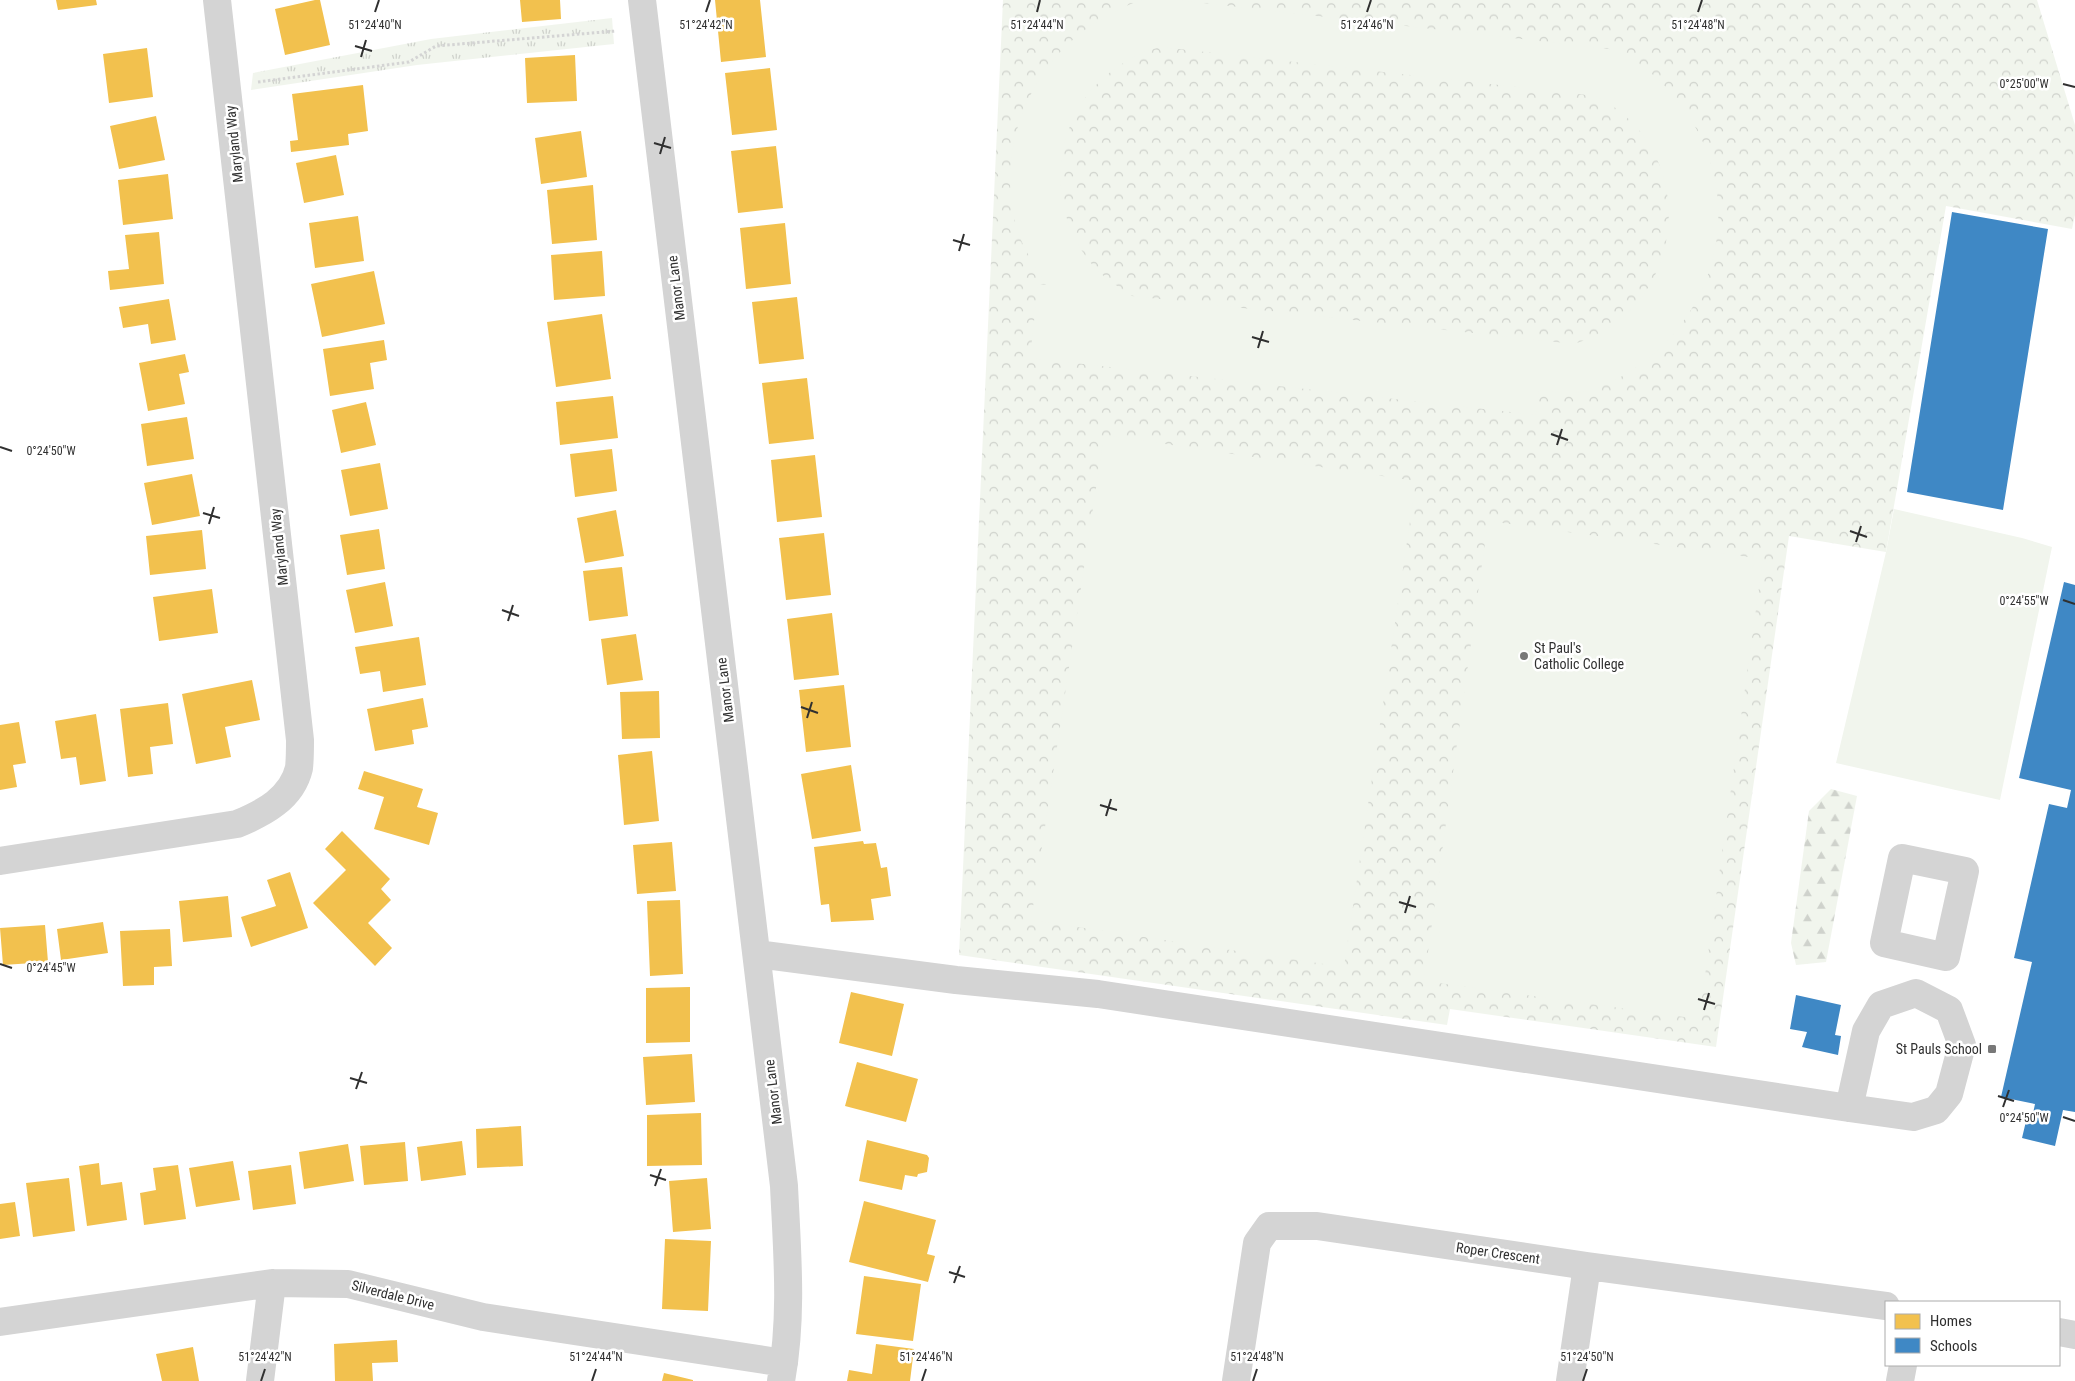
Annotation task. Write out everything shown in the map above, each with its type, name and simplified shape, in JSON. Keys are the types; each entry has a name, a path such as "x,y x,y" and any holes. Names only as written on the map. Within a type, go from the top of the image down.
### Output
{"street":[{"name":"Maryland Way","path":"0,861 238,824 262,814 286,795 298,768 300,740 217,0"},
{"name":"Manor Lane","path":"642,0 758,954 784,1186 790,1298 782,1372"},
{"path":"1916,993 1924,952"},
{"path":"758,954 956,980 1098,994 1849,1108 1913,1117 1936,1110 1949,1094 1962,1045 1949,1010 1916,993 1881,1005 1866,1031 1849,1108"},
{"name":"Roper Crescent","path":"1236,1381 1257,1243 1269,1226 1317,1226 1586,1266 1885,1306"},
{"path":"1570,1381 1586,1266"},
{"path":"260,1381 272,1283"},
{"name":"Silverdale Drive","path":"0,1322 272,1283 348,1284 482,1317 782,1372"},
{"path":"2060,1332 2075,1335"},
{"path":"1900,1381 1903,1366"}],"path":[{"path":"228,87 408,62 436,46 645,29"}],"green space":[{"name":"St Paul's Catholic College","path":"1003,0 2037,0 2075,125 2075,215 2072,229 1946,206 1886,552 1789,536 1716,1047 1450,1009 1447,1025 959,955"},
{"path":"1146,0 1176,0 1609,49 1637,62 1654,75 1675,98 1697,130 1711,165 1718,201 1717,238 1708,273 1693,307 1670,338 1641,364 1618,379 1582,392 1565,393 1539,390 1536,415 1030,358 1038,285 1046,285 1028,255 1019,235 1012,203 1010,171 1014,140 1024,109 1038,81 1057,55 1080,33 1131,4","holes":["1161,47 1596,96 1630,121 1654,153 1666,189 1668,227 1660,264 1641,298 1612,326 1574,344 1132,296 1102,275 1082,250 1070,227 1063,202 1061,176 1063,150 1070,125 1082,102 1112,70 1135,56"]},
{"path":"612,18 614,44 417,65 251,90 253,73 431,39"},
{"path":"1104,435 1416,481 1344,967 1031,920"},
{"path":"1894,509 2022,538 2052,547 2000,800 1836,763 1886,552"},
{"path":"1488,521 1763,559 1699,1019 1424,981"},
{"path":"1831,789 1857,796 1826,962 1796,965 1791,943 1809,811"}],"building: Homes":[{"path":"56,0 96,0 97,5 58,10"},
{"path":"320,0 330,45 285,55 275,9"},
{"path":"520,0 560,0 561,19 522,22"},
{"path":"715,0 760,0 766,57 721,62"},
{"path":"147,48 153,97 109,103 103,54"},
{"path":"575,55 577,101 527,103 525,58"},
{"path":"770,68 777,130 732,135 725,73"},
{"path":"363,85 368,131 348,134 349,145 291,152 290,141 298,140 292,94"},
{"path":"156,116 165,160 119,169 110,126"},
{"path":"581,131 587,177 541,184 535,138"},
{"path":"776,146 783,208 738,213 731,151"},
{"path":"336,155 344,195 304,203 296,163"},
{"path":"168,174 173,219 123,225 118,180"},
{"path":"593,185 597,240 552,244 547,190"},
{"path":"358,216 364,261 315,268 309,223"},
{"path":"785,223 791,284 746,289 740,228"},
{"path":"159,232 164,284 110,290 108,271 129,269 125,235"},
{"path":"602,251 605,296 554,300 551,255"},
{"path":"374,271 385,324 322,337 311,284"},
{"path":"797,297 804,359 759,364 752,302"},
{"path":"169,299 176,340 151,344 148,324 123,328 119,307"},
{"path":"602,314 611,379 556,387 547,322"},
{"path":"384,340 387,360 370,363 374,389 330,396 323,349"},
{"path":"185,354 189,372 179,374 185,404 148,411 139,363"},
{"path":"807,378 814,439 769,444 762,383"},
{"path":"613,396 618,438 560,445 556,402"},
{"path":"366,402 376,445 341,453 332,410"},
{"path":"187,417 194,459 147,466 141,424"},
{"path":"612,449 617,491 575,497 570,454"},
{"path":"815,455 822,517 777,522 771,460"},
{"path":"380,463 388,509 350,516 341,470"},
{"path":"192,474 200,516 152,525 144,483"},
{"path":"616,510 624,556 585,563 577,518"},
{"path":"379,529 385,569 347,575 340,535"},
{"path":"202,530 206,569 150,575 146,536"},
{"path":"824,533 831,595 786,600 779,538"},
{"path":"622,567 628,616 589,621 583,571"},
{"path":"385,582 393,626 355,633 346,590"},
{"path":"212,589 218,633 159,641 153,597"},
{"path":"832,613 839,675 794,680 787,619"},
{"path":"636,634 643,680 607,685 601,639"},
{"path":"419,637 426,685 383,692 380,671 360,674 355,647"},
{"path":"252,680 260,720 225,727 231,757 196,764 182,694"},
{"path":"844,685 851,747 806,752 799,690"},
{"path":"659,691 660,738 622,739 620,692"},
{"path":"423,698 428,727 412,730 414,744 375,751 367,709"},
{"path":"168,703 173,744 150,747 153,774 128,777 120,709"},
{"path":"96,714 106,781 80,785 76,757 61,759 55,721"},
{"path":"19,722 26,763 13,765 17,787 0,790 0,725"},
{"path":"652,751 659,821 624,825 618,755"},
{"path":"851,765 861,831 812,839 801,774"},
{"path":"364,771 423,789 417,807 438,813 429,845 374,829 384,797 358,789"},
{"path":"342,831 390,879 381,889 391,900 368,923 392,948 375,966 313,903 346,870 325,849"},
{"path":"863,841 864,844 876,843 881,868 887,867 891,896 871,899 874,920 831,922 829,904 821,905 814,847"},
{"path":"672,842 676,891 637,894 633,845"},
{"path":"290,872 308,928 251,947 241,917 276,906 267,880"},
{"path":"228,896 232,937 183,942 179,901"},
{"path":"680,900 683,974 650,976 647,901"},
{"path":"103,922 108,953 61,960 57,929"},
{"path":"45,925 48,962 3,965 0,928"},
{"path":"170,929 172,966 154,967 154,985 123,986 120,931"},
{"path":"690,987 690,1042 646,1043 646,988"},
{"path":"851,992 904,1004 892,1056 839,1043"},
{"path":"692,1054 695,1102 646,1105 643,1057"},
{"path":"857,1062 918,1079 906,1122 845,1106"},
{"path":"701,1113 702,1165 647,1166 647,1115"},
{"path":"521,1126 523,1166 477,1168 476,1129"},
{"path":"867,1140 927,1155 929,1158 927,1172 918,1174 917,1177 905,1175 902,1190 859,1181"},
{"path":"462,1141 466,1175 421,1181 417,1147"},
{"path":"405,1142 408,1181 364,1185 360,1146"},
{"path":"348,1144 354,1181 304,1189 299,1152"},
{"path":"233,1161 240,1200 196,1207 189,1168"},
{"path":"99,1163 101,1185 122,1182 127,1220 87,1226 79,1166"},
{"path":"178,1165 186,1219 144,1225 140,1193 156,1190 153,1168"},
{"path":"291,1165 296,1204 253,1210 248,1171"},
{"path":"69,1178 75,1231 33,1237 26,1183"},
{"path":"707,1178 711,1229 673,1232 669,1181"},
{"path":"864,1201 936,1220 927,1254 935,1256 928,1282 849,1262"},
{"path":"15,1202 20,1236 0,1239 0,1204"},
{"path":"665,1239 711,1241 708,1311 662,1309"},
{"path":"864,1276 921,1284 913,1341 856,1334"},
{"path":"397,1340 398,1362 372,1363 373,1381 335,1381 334,1344"},
{"path":"876,1344 914,1349 910,1381 847,1381 849,1370 872,1374"},
{"path":"193,1347 199,1381 162,1381 156,1354"},
{"path":"664,1373 693,1380 693,1381 662,1381"}],"building: Schools":[{"path":"1952,212 2048,229 2003,510 1907,492"},
{"path":"2064,582 2075,585 2075,1112 2063,1110 2055,1146 2022,1138 2027,1117 2032,1118 2035,1104 2001,1097 2032,962 2014,958 2049,804 2067,808 2071,790 2019,778"},
{"path":"1796,995 1841,1005 1835,1035 1841,1036 1838,1055 1802,1047 1807,1032 1790,1029"}],"place":[{"name":"St Paul's Catholic College","path":"1524,656"},
{"name":"St Pauls School","path":"1992,1049"}]}
